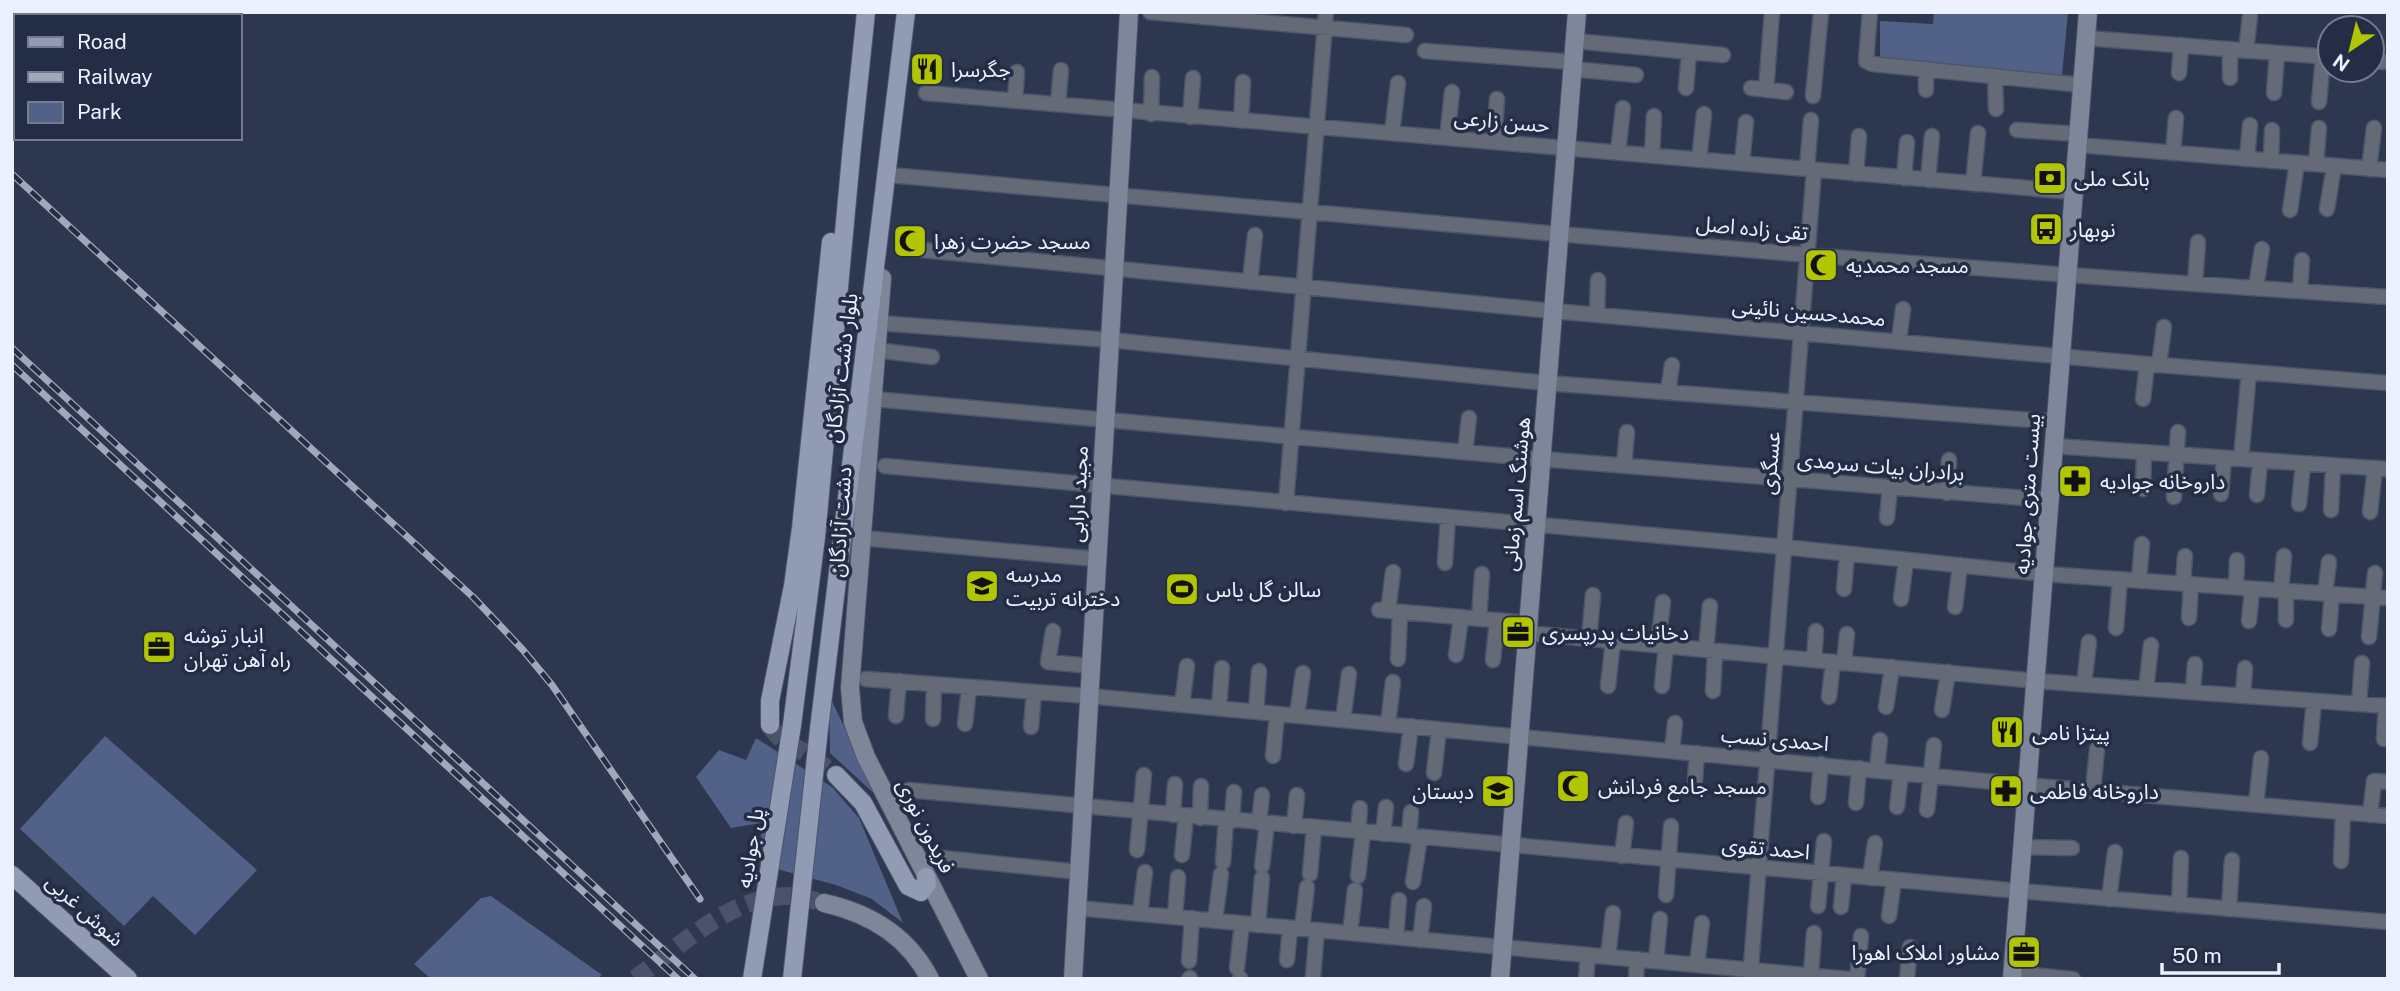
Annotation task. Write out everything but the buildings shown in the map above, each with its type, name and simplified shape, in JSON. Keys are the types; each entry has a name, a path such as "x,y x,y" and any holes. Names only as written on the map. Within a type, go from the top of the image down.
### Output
{"main road":[{"name":"بلوار دشت آزادگان","path":"792,725 816,537 866,12"},
{"name":"بلوار دشت آزادگان","path":"792,979 819,729 906,12"},
{"name":"مجید دارابی","path":"1073,979 1129,12"},
{"name":"هوشنگ اسم زمانی","path":"1500,979 1577,12"},
{"name":"بیست متری جوادیه","path":"2012,976 2088,12"},
{"path":"770,725 770,701 793,586 801,528 831,245 852,146"},
{"name":"دشت آزادگان","path":"850,688 891,150"},
{"name":"فریدون نوری","path":"850,688 853,722 866,757 979,979"},
{"name":"پل جوادیه","path":"752,979 792,725"},
{"path":"836,775 863,803 908,886 921,892 927,884 926,877"},
{"name":"شوش غربی","path":"12,875 128,979"},
{"path":"824,903 876,920 909,950 930,979"}],"street":[{"path":"1150,12 1325,20 1406,35"},
{"path":"1766,90 1772,12"},
{"path":"1813,96 1821,12"},
{"path":"1870,12 1866,61 1872,64 2082,85"},
{"path":"2246,51 2250,16"},
{"path":"1286,503 1325,20"},
{"path":"2086,38 2316,56"},
{"path":"1575,41 1723,55"},
{"path":"2179,73 2181,45"},
{"path":"2230,49 2230,78"},
{"path":"1425,51 1573,65 1636,75"},
{"path":"1686,88 1689,52"},
{"path":"2274,93 2277,53"},
{"path":"1926,69 1926,90"},
{"path":"1058,104 1061,70"},
{"path":"1015,101 1017,72"},
{"path":"1995,76 1996,109"},
{"path":"1151,114 1152,77"},
{"path":"1190,117 1193,78"},
{"path":"1241,121 1243,82"},
{"path":"1392,133 1398,83"},
{"path":"2319,102 2322,84"},
{"path":"1751,88 1786,92"},
{"path":"1447,138 1452,92"},
{"name":"حسن زارعی","path":"926,93 2074,191"},
{"path":"1494,142 1497,99"},
{"path":"1618,152 1623,108"},
{"path":"1699,159 1704,114"},
{"path":"1651,155 1654,116"},
{"path":"2173,153 2176,118"},
{"name":"عسگری","path":"1750,974 1808,254 1811,120"},
{"path":"1742,163 1746,122"},
{"path":"2247,159 2250,125"},
{"path":"2316,164 2319,128"},
{"path":"2369,169 2374,128"},
{"path":"2017,130 2173,153 2388,170"},
{"path":"2271,161 2272,130"},
{"path":"1973,184 1978,133"},
{"path":"1856,174 1859,136"},
{"path":"1928,180 1932,136"},
{"path":"1904,178 1907,142"},
{"path":"2290,210 2297,163"},
{"path":"2328,209 2334,166"},
{"name":"تقی زاده اصل","path":"889,175 1119,193 1558,234 2067,275 2388,297"},
{"path":"1250,282 1255,234"},
{"path":"2195,284 2198,242"},
{"path":"2256,287 2262,249"},
{"name":"محمدحسین نائینی","path":"912,250 1553,311 1899,340 2153,365 2388,383"},
{"path":"2300,291 2302,260"},
{"path":"1597,314 1598,280"},
{"path":"1899,340 1903,309"},
{"path":"878,323 1110,340 1547,383 2056,422"},
{"path":"2143,399 2164,327"},
{"path":"876,350 932,358"},
{"path":"1668,392 1672,365"},
{"path":"2241,459 2249,372"},
{"name":"برادران بیات سرمدی","path":"873,399 1541,459 2050,500"},
{"path":"1465,452 1469,418"},
{"path":"1625,466 1627,432"},
{"path":"2174,497 2178,432"},
{"path":"2054,446 2381,469 2370,512"},
{"path":"2143,489 2144,453"},
{"path":"2221,494 2224,458"},
{"path":"1947,493 1949,460"},
{"path":"2257,495 2260,461"},
{"path":"2298,503 2302,464"},
{"path":"885,466 1784,547 2044,574 2380,598"},
{"path":"2331,509 2333,466"},
{"path":"1887,518 1890,488"},
{"path":"1445,564 1448,517"},
{"path":"862,538 1097,559"},
{"path":"2139,580 2142,544"},
{"path":"1844,589 1847,554"},
{"path":"2185,556 2189,618"},
{"path":"2284,556 2286,620"},
{"path":"1901,599 1906,560"},
{"path":"2236,587 2237,560"},
{"path":"2329,562 2329,629"},
{"path":"1955,607 1960,565"},
{"path":"1393,572 1389,611 1398,659"},
{"path":"2370,637 2380,598 2375,573"},
{"path":"1479,619 1482,574"},
{"path":"2116,628 2120,579"},
{"path":"2249,621 2252,589"},
{"path":"1589,639 1593,595"},
{"path":"1662,603 1662,686"},
{"path":"1710,606 1713,691"},
{"path":"1389,611 1497,620 1589,639 1662,646 2036,681 2387,706 2384,738"},
{"path":"1456,655 1461,617"},
{"path":"1493,660 1497,620"},
{"path":"1053,631 1048,662 1091,666"},
{"path":"1814,660 1816,631"},
{"path":"1829,697 1847,634"},
{"path":"1608,686 1613,641"},
{"path":"2084,684 2090,642"},
{"path":"2146,689 2151,645"},
{"path":"2359,704 2362,663"},
{"path":"2193,692 2196,664"},
{"path":"1182,705 1187,666"},
{"path":"1886,707 1892,667"},
{"path":"1219,708 1222,668"},
{"path":"2243,696 2245,668"},
{"path":"1255,712 1259,671"},
{"path":"1942,710 1948,672"},
{"path":"1297,715 1303,673"},
{"path":"1343,720 1349,674"},
{"name":"احمدی نسب","path":"866,679 1089,696 2027,785 2388,816"},
{"path":"896,716 899,681"},
{"path":"1388,724 1393,681"},
{"path":"933,719 934,684"},
{"path":"965,724 969,687"},
{"path":"1031,727 1034,692"},
{"path":"2310,743 2314,701"},
{"path":"1273,755 1277,713"},
{"path":"1672,750 1675,723"},
{"path":"1406,764 1411,726"},
{"path":"1434,773 1439,729"},
{"path":"1877,770 1880,740"},
{"path":"1927,810 1934,745"},
{"path":"2093,791 2097,749"},
{"path":"1695,780 1698,753"},
{"path":"2256,805 2261,758"},
{"path":"1818,797 1821,765"},
{"path":"1856,803 1859,768"},
{"path":"1897,807 1901,773"},
{"path":"1137,850 1144,775"},
{"path":"2370,815 2374,781 2388,782"},
{"path":"1175,784 1186,816"},
{"path":"1182,855 1186,816 1201,786"},
{"name":"احمد تقوی","path":"909,790 1844,876 2388,922"},
{"path":"1214,921 1234,792"},
{"path":"1258,925 1262,872 1262,795"},
{"path":"1294,826 1297,795"},
{"path":"1382,834 1386,807"},
{"path":"1350,933 1357,883 1360,808"},
{"path":"1410,812 1414,837 1413,883"},
{"path":"2341,861 2343,812"},
{"path":"1622,856 1626,822"},
{"path":"1666,895 1671,826"},
{"path":"1287,960 1308,881 1314,828"},
{"path":"1818,906 1824,841"},
{"path":"1870,878 1875,843"},
{"path":"2022,847 2072,848"},
{"path":"2109,899 2115,852"},
{"path":"942,858 1079,872"},
{"path":"2179,905 2181,859"},
{"path":"2229,909 2232,860"},
{"path":"1140,914 1145,872"},
{"path":"1841,907 1844,876"},
{"path":"1175,917 1178,877"},
{"path":"1889,916 1894,880"},
{"path":"1396,937 1399,900"},
{"path":"1420,940 1424,906"},
{"path":"1077,908 1637,959 1750,974 1849,979"},
{"path":"1608,957 1613,913"},
{"path":"1189,961 1192,918"},
{"path":"1656,961 1660,919"},
{"path":"1239,975 1242,923"},
{"path":"1697,965 1702,923"},
{"path":"1313,977 1317,930"},
{"path":"1811,975 1814,933"},
{"path":"1857,979 1861,936"},
{"path":"1907,979 1910,947"},
{"path":"1586,979 1588,955"},
{"path":"1636,979 1637,959"},
{"path":"2012,976 2073,979"}],"green space":[{"path":"1934,12 2068,12 2062,76 1880,58 1880,21 1933,24"},
{"path":"829,695 878,797 830,753"},
{"path":"105,736 257,870 195,935 153,896 124,926 20,829"},
{"path":"756,738 832,787 859,818 903,923 872,899 836,885 762,865 761,823 731,828 696,777 719,750 746,760"},
{"path":"491,896 602,975 596,979 431,979 414,964 481,898"}],"tunnel":[{"path":"770,725 784,741 836,775"},
{"path":"635,979 706,926 745,905 787,896 824,903"}],"railway":[{"path":"12,174 474,598 552,685 700,899"},
{"path":"12,348 695,979"},
{"path":"12,365 678,979"}],"place":[{"name":"جگرسرا","path":"927,69"},
{"name":"بانک ملی","path":"2050,178"},
{"name":"نوبهار","path":"2046,229"},
{"name":"مسجد حضرت زهرا","path":"910,241"},
{"name":"مسجد محمدیه","path":"1821,265"},
{"name":"داروخانه جوادیه","path":"2075,481"},
{"name":"مدرسه دخترانه تربیت","path":"982,586"},
{"name":"سالن گل یاس","path":"1182,589"},
{"name":"دخانیات پدرپسری","path":"1518,632"},
{"name":"انبار توشه راه آهن تهران","path":"159,647"},
{"name":"پیتزا نامی","path":"2007,732"},
{"name":"مسجد جامع فردانش","path":"1573,786"},
{"name":"دبستان","path":"1498,791"},
{"name":"داروخانه فاطمی","path":"2006,791"},
{"name":"مشاور املاک اهورا","path":"2024,952"}]}
